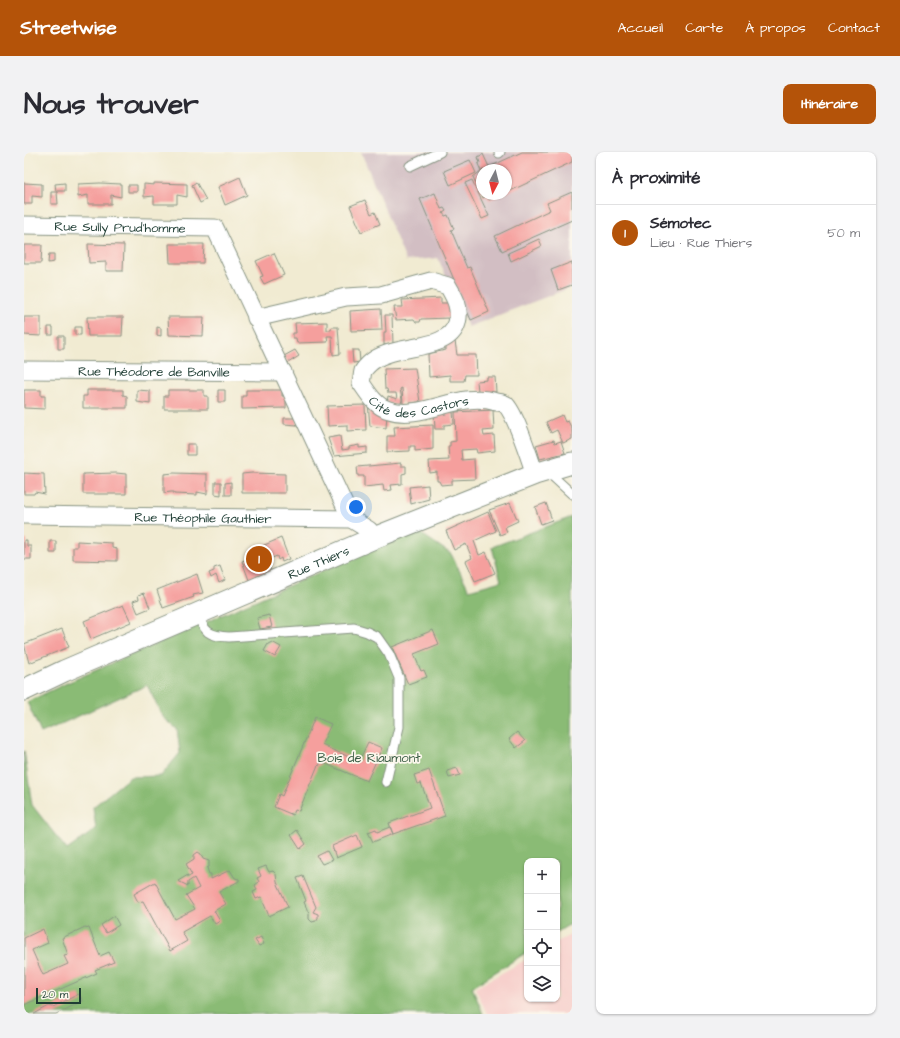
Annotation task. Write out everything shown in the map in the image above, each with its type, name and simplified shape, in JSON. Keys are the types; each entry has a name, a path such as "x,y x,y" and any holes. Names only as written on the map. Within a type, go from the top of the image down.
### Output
{"street":[{"name":"Rue Sully Prud'homme","path":"24,226 215,228 256,318"},
{"name":"Cité des Castors","path":"256,318 346,297 381,295 431,281 448,286 456,300 459,314 455,327 442,340 427,345 392,351 374,359 363,370 361,383 373,399 388,410 405,413 463,400 486,398 505,404 541,472"},
{"path":"256,318 283,372 351,519 369,530 374,538"},
{"name":"Rue Théodore de Banville","path":"24,370 283,372"},
{"name":"Rue Thiers","path":"24,690 64,671 374,538 541,472 572,463"},
{"name":"Rue Théophile Gauthier","path":"24,515 351,519"}],"lane":[{"path":"410,166 440,152"},
{"path":"541,472 572,494"},
{"path":"197,614 204,629 214,636 229,637 354,628 376,637 389,654 399,678 399,727 386,782"}],"shaded area":[{"path":"361,152 572,152 572,287 468,327 438,258 406,261"},
{"path":"572,934 572,1014 487,1014 475,988 524,961 524,1002 560,1002 560,940"}],"green space":[{"name":"Bois de Riaumont","path":"572,517 572,923 560,930 560,858 524,858 524,954 472,987 483,1014 24,1014 24,751 32,805 67,850 96,829 93,807 130,777 161,776 180,753 177,729 163,717 147,685 41,733 27,702 67,683 416,530 451,554 469,590 501,581 492,547"}],"building":[{"path":"522,152 572,152 572,162 512,190 512,164 496,164"},
{"path":"483,154 488,164 478,164 480,163 478,157"},
{"path":"470,160 476,173 450,185 444,171"},
{"path":"476,175 476,183 473,177"},
{"path":"240,177 247,195 225,205 218,187"},
{"path":"472,180 476,188 476,200 481,200 489,216 482,219 465,183"},
{"path":"196,182 206,200 200,203 192,185"},
{"path":"24,183 42,184 42,197 32,196 32,204 24,204"},
{"path":"65,183 65,191 56,191 55,184"},
{"path":"154,183 187,184 187,197 177,195 177,204 154,204 154,196 144,197 144,184 154,185"},
{"path":"78,184 121,184 121,197 111,195 111,204 88,204 88,195 78,197"},
{"path":"128,185 137,185 137,192 128,192"},
{"path":"51,192 57,192 58,204 51,204"},
{"path":"572,192 572,220 502,251 495,236 550,210 547,203"},
{"path":"435,193 441,209 444,208 446,211 443,213 445,216 448,215 454,229 451,230 467,268 470,267 489,312 471,320 420,199"},
{"path":"365,200 371,214 375,212 380,224 361,232 350,206"},
{"path":"539,239 542,246 511,261 508,253"},
{"path":"88,244 124,245 123,271 106,271 106,262 89,263"},
{"path":"169,244 204,244 203,263 170,263"},
{"path":"24,245 42,245 41,263 24,263"},
{"path":"274,253 284,275 264,284 260,277 263,276 256,261"},
{"path":"49,254 54,254 54,262 48,263"},
{"path":"572,262 572,285 558,290 551,270"},
{"path":"441,298 441,303 449,303 450,318 421,319 420,322 416,322 414,319 396,320 394,307 403,307 402,300"},
{"path":"381,309 382,330 351,331 350,311"},
{"path":"385,315 392,315 393,344 384,345 384,332 386,332"},
{"path":"24,317 41,317 41,336 24,335"},
{"path":"87,317 123,317 122,336 88,336"},
{"path":"168,317 204,317 203,336 169,335"},
{"path":"327,322 327,330 331,330 332,327 338,327 340,354 333,355 332,336 327,336 328,342 297,343 296,338 293,338 293,333 296,333 295,323"},
{"path":"48,327 53,327 53,335 48,335"},
{"path":"75,327 81,327 81,335 75,335"},
{"path":"157,327 161,328 161,336 157,335"},
{"path":"58,336 64,336 64,349 58,349"},
{"path":"455,341 457,355 476,355 477,375 465,375 464,381 450,381 450,375 429,377 428,354 446,350 446,345 449,342"},
{"path":"295,350 299,356 288,363 284,356"},
{"path":"352,350 359,350 360,362 353,363"},
{"path":"415,368 420,402 403,404 402,388 400,389 402,400 400,406 387,403 388,396 397,399 396,393 388,393 387,389 385,389 384,369"},
{"path":"487,377 495,377 496,392 478,391 477,381 487,380"},
{"path":"24,390 41,390 41,396 45,396 45,409 24,408"},
{"path":"87,390 123,390 123,395 127,396 127,408 83,408 83,396 87,396"},
{"path":"137,390 150,391 150,404 137,402"},
{"path":"168,390 204,390 204,396 208,396 208,409 164,409 164,396 168,396"},
{"path":"218,390 225,390 225,402 218,402"},
{"path":"246,390 282,390 282,396 286,396 286,408 242,409 242,396 246,396"},
{"path":"368,403 387,415 386,428 370,426"},
{"path":"365,405 366,430 347,431 347,425 328,426 327,406"},
{"path":"493,410 494,430 483,431 484,436 494,435 495,451 477,453 476,449 461,450 462,460 474,459 475,479 452,480 452,484 441,485 439,481 437,481 437,472 430,473 429,461 449,460 448,446 450,446 450,442 456,441 455,412"},
{"path":"453,412 454,424 444,425 444,429 435,429 434,413"},
{"path":"562,415 565,422 568,421 572,429 572,439 563,443 557,430 551,433 546,422"},
{"path":"284,418 298,418 297,425 284,424"},
{"path":"433,425 433,449 415,451 415,446 410,446 410,451 387,452 387,436 395,436 394,427"},
{"path":"340,436 342,450 359,445 359,448 367,447 367,453 334,456 328,438"},
{"path":"554,440 555,443 561,441 565,453 540,459 536,445"},
{"path":"187,444 195,444 195,455 187,455"},
{"path":"401,463 401,466 406,466 406,473 402,474 402,484 391,485 392,490 384,491 383,485 364,487 364,476 358,476 357,467"},
{"path":"24,473 44,474 45,494 35,492 34,494 24,494"},
{"path":"83,474 126,474 126,494 83,494"},
{"path":"164,474 207,474 207,494 197,492 197,495 174,494 174,492 164,493"},
{"path":"242,474 285,474 285,493 242,493"},
{"path":"215,482 221,482 221,495 215,494"},
{"path":"231,482 231,495 225,495 225,483"},
{"path":"428,485 429,499 411,504 409,487"},
{"path":"510,503 518,521 505,527 507,532 500,535 489,510"},
{"path":"546,503 552,520 541,524 535,507"},
{"path":"488,512 496,531 474,541 479,555 486,552 495,573 475,581 466,561 472,558 466,544 454,550 446,531"},
{"path":"281,538 289,559 282,562 281,558 278,560 277,556 267,560 271,571 249,580 242,561 253,557 250,551"},
{"path":"24,540 27,540 27,546 31,546 31,559 24,559"},
{"path":"50,541 56,541 56,553 50,553"},
{"path":"77,541 112,543 112,548 117,549 117,561 73,560 73,547 77,547"},
{"path":"220,566 225,580 219,583 216,575 211,578 209,573 214,571 214,568"},
{"path":"197,574 203,593 193,595 194,597 163,608 157,590"},
{"path":"144,593 150,608 138,613 133,601 139,599 138,595"},
{"path":"123,605 131,622 91,639 84,621"},
{"path":"269,615 272,627 260,629 257,618"},
{"path":"62,629 69,647 29,663 24,644"},
{"path":"433,630 439,644 414,654 421,671 424,670 427,677 408,684 392,647"},
{"path":"272,642 281,647 275,657 264,651 268,644"},
{"path":"315,717 331,724 322,744 328,748 359,761 368,742 382,748 367,781 321,762 319,766 318,765 299,811 295,810 293,815 274,807 279,794 282,796"},
{"path":"517,732 525,741 516,748 509,739"},
{"path":"457,768 460,775 449,778 447,771"},
{"path":"429,770 445,816 393,834 389,823 430,808 421,783 417,784 414,775"},
{"path":"390,827 393,834 373,842 368,832 376,829 377,832"},
{"path":"297,830 306,844 300,849 291,835"},
{"path":"357,835 362,847 336,858 332,846"},
{"path":"327,851 332,860 322,864 317,856"},
{"path":"198,852 201,854 203,859 209,861 209,867 207,868 209,874 211,874 211,879 230,870 235,878 239,879 239,881 219,892 226,904 214,911 220,921 215,924 210,916 182,932 187,941 170,951 143,901 138,902 134,894 155,882 175,919 195,909 186,895 199,888 194,878 188,882 188,886 178,881 188,875 188,877 192,875 186,864 194,859 194,855"},
{"path":"266,866 269,872 273,871 276,874 277,882 288,907 269,916 261,897 256,899 253,892 257,890 255,885 259,882 257,878 261,876 258,869"},
{"path":"303,876 316,907 313,912 318,914 316,921 312,922 309,919 309,914 304,902 306,901 297,878"},
{"path":"114,916 119,925 106,933 101,925"},
{"path":"85,927 89,928 100,956 109,952 114,962 95,970 97,973 24,1005 24,938 43,929 48,943 32,950 43,975 68,964 64,956 68,955 62,938"},
{"path":"261,937 264,944 259,946 255,940"},
{"path":"79,994 83,1001 56,1014 34,1014 49,1006 53,1007"}],"place":[{"name":"Sémotec","path":"259,559"}]}
